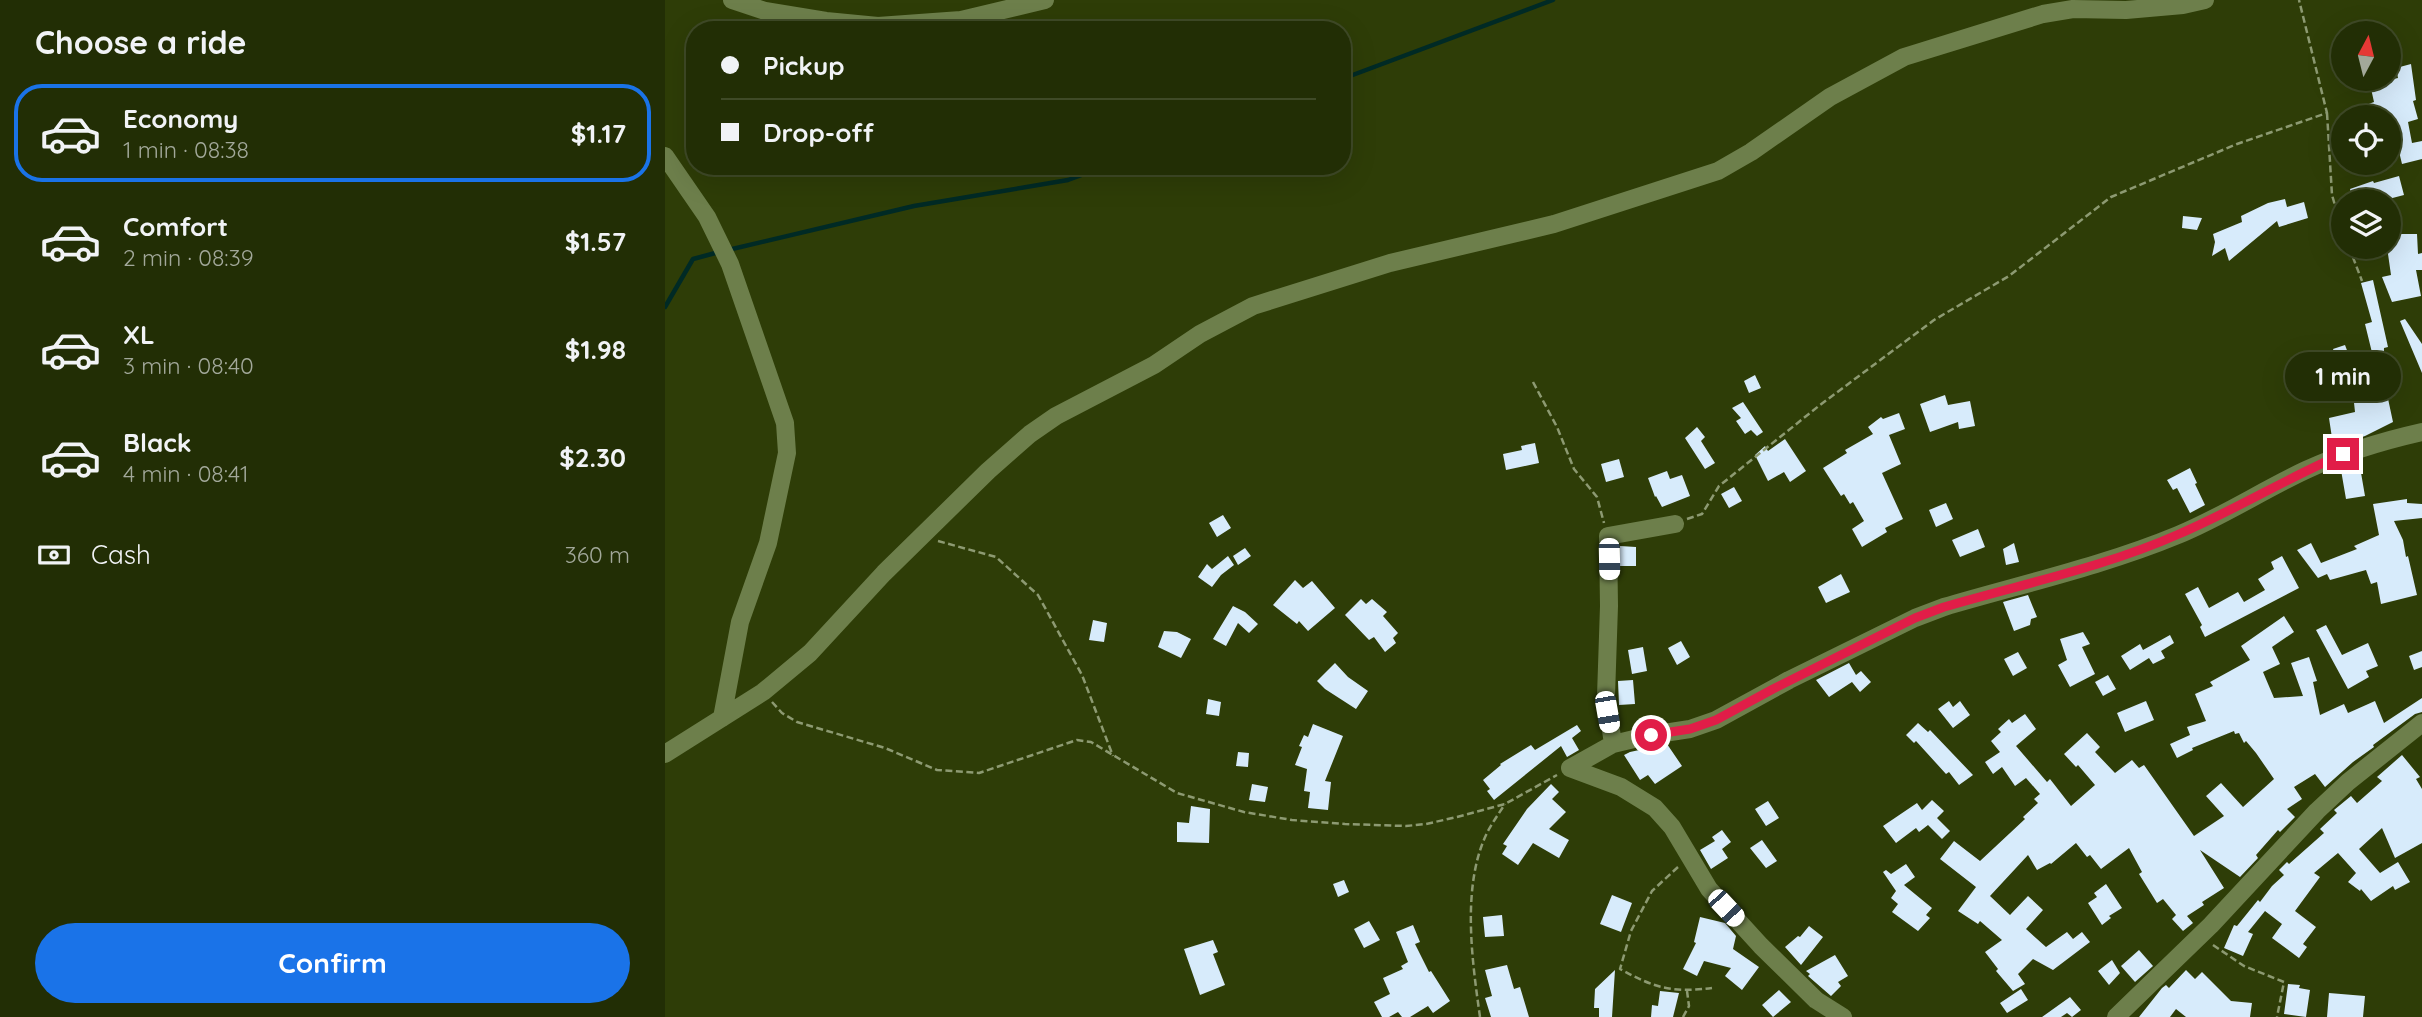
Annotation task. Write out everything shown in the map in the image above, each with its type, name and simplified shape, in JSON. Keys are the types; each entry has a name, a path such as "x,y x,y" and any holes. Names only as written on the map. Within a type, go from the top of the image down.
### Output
{"street":[{"path":"732,0 765,11 820,21"},
{"path":"947,21 1045,0"},
{"path":"665,754 763,692 810,653 922,536 1030,434 1056,416 1154,365 1200,334 1253,306 1390,263 1554,223 1718,171 1751,152 1830,97 1904,57 2043,14 2073,9 2126,10 2183,5 2205,0"},
{"path":"665,156 707,217 730,264 785,423 787,453 771,530 740,622 722,718"},
{"path":"1570,768 1613,744 1709,723 1915,618 1944,607 2137,551 2182,534 2330,460 2388,440 2422,432"},
{"path":"1613,744 1606,696 1608,536 1675,524"},
{"path":"2116,1017 2199,936 2317,811 2348,782 2422,723"},
{"path":"1570,768 1621,787 1655,808 1672,827 1709,889 1761,946 1816,1000 1843,1017"}],"path":[{"path":"2299,0 2327,113 2332,189"},
{"path":"1675,524 1702,514 1720,486 1819,405 1934,320 2010,276 2111,197 2238,144 2327,113"},
{"path":"2354,259 2362,281"},
{"path":"1533,382 1557,427 1574,469 1597,497 1608,536"},
{"path":"922,536 996,557 1038,595 1082,675 1113,755"},
{"path":"763,692 782,713 797,722 885,748 937,770 979,773 1076,740 1091,742 1177,793 1244,811 1292,820 1345,824 1426,824 1505,804 1570,768"},
{"path":"1480,1017 1470,918 1471,892 1487,834 1505,804"},
{"path":"1688,857 1652,891 1631,931 1620,969 1651,985 1687,991 1711,988"},
{"path":"2199,936 2244,966 2284,982 2277,1017"},
{"path":"1683,1017 1689,1006 1687,991"}],"building":[{"path":"2411,64 2416,100 2413,101 2418,119 2408,122 2412,143 2422,141 2422,159 2402,164 2401,105 2366,105 2374,102 2372,91 2401,91 2401,67"},
{"path":"2399,176 2404,195 2401,196 2401,189 2350,189 2373,181 2374,183"},
{"path":"2285,199 2287,207 2304,202 2308,218 2279,227 2277,221 2229,261 2225,248 2212,256 2215,242 2213,234 2242,222 2241,216 2268,203"},
{"path":"2183,216 2202,218 2197,230 2182,228"},
{"path":"2401,234 2417,234 2418,254 2422,253 2422,270 2416,270 2421,296 2392,302 2382,277 2391,275 2389,259 2401,259"},
{"path":"2373,280 2388,347 2384,348 2383,371 2398,389 2387,394 2393,422 2365,436 2328,449 2325,440 2332,438 2329,418 2355,412 2352,384 2377,373 2365,324 2372,322 2361,283"},
{"path":"2405,319 2422,344 2422,373 2400,321"},
{"path":"2345,345 2354,369 2330,383 2324,372 2338,363 2333,349"},
{"path":"1755,375 1761,388 1749,393 1744,381"},
{"path":"1945,395 1948,405 1970,401 1975,426 1959,429 1958,422 1930,432 1920,404"},
{"path":"1743,402 1763,432 1757,436 1751,430 1745,434 1736,421 1741,418 1732,408"},
{"path":"1899,413 1905,429 1889,435 1901,464 1882,473 1903,519 1885,528 1887,532 1862,547 1852,529 1864,521 1853,502 1850,504 1844,494 1841,496 1823,468 1847,453 1845,450 1873,434 1868,427 1881,417 1883,419"},
{"path":"1697,427 1705,437 1701,441 1715,463 1705,469 1685,438"},
{"path":"1785,439 1806,471 1790,482 1784,472 1768,481 1755,455 1765,446 1768,451"},
{"path":"1535,443 1539,463 1506,470 1503,454 1522,450 1521,446"},
{"path":"1619,459 1624,477 1606,482 1601,464"},
{"path":"2360,467 2365,496 2346,499 2341,470"},
{"path":"2190,468 2205,505 2190,513 2177,488 2173,490 2167,480"},
{"path":"1667,471 1670,479 1682,475 1690,496 1662,507 1648,478"},
{"path":"1734,487 1742,501 1729,508 1721,494"},
{"path":"2407,499 2407,503 2422,504 2422,518 2394,521 2403,540 2406,557 2408,556 2417,595 2381,604 2377,582 2371,584 2366,570 2330,580 2327,574 2318,578 2297,550 2311,543 2321,563 2357,549 2354,546 2379,535 2373,504"},
{"path":"1946,503 1953,519 1936,527 1929,510"},
{"path":"1223,515 1231,528 1217,537 1209,523"},
{"path":"1978,529 1985,547 1960,557 1952,540"},
{"path":"2014,543 2019,562 2006,565 2003,549"},
{"path":"1620,546 1636,547 1636,566 1620,566"},
{"path":"1245,548 1251,556 1238,565 1233,556"},
{"path":"1228,556 1234,565 1221,575 1212,587 1198,577 1207,564 1212,569"},
{"path":"2282,556 2299,588 2205,637 2200,627 2202,625 2185,594 2198,587 2209,608 2238,592 2244,602 2265,590 2258,579 2274,569 2271,562"},
{"path":"1841,574 1850,592 1826,603 1818,587"},
{"path":"1295,580 1303,588 1312,581 1335,608 1308,631 1299,621 1297,624 1273,605"},
{"path":"2028,595 2037,617 2031,619 2030,625 2014,631 2003,602"},
{"path":"1361,599 1366,604 1372,599 1387,612 1383,616 1398,633 1393,638 1396,643 1385,652 1374,637 1369,640 1345,615"},
{"path":"1233,606 1245,612 1258,624 1249,633 1238,623 1226,646 1213,639"},
{"path":"2284,616 2294,632 2272,647 2280,664 2263,672 2274,698 2303,696 2291,663 2309,657 2317,681 2313,682 2320,715 2344,704 2348,713 2375,701 2384,723 2422,698 2422,712 2415,714 2373,745 2374,747 2325,787 2315,774 2294,787 2302,799 2287,809 2295,817 2280,832 2278,830 2240,877 2200,850 2224,888 2202,902 2204,905 2187,916 2193,923 2183,931 2172,919 2176,915 2163,899 2157,903 2139,874 2142,872 2129,848 2101,869 2076,843 2051,864 2037,870 2028,855 1990,896 2010,915 2028,896 2043,910 2026,929 2046,947 2067,932 2073,939 2082,932 2090,942 2053,970 2033,959 2018,974 2025,984 2013,991 1996,971 1998,969 1985,952 2002,940 1980,921 1978,924 1958,911 1976,887 1940,859 1954,841 1980,861 2025,819 2023,817 2038,803 2034,799 2040,794 2026,778 2015,786 2002,767 1993,774 1985,762 2000,752 1991,741 2001,732 1998,729 2009,719 2012,723 2025,714 2036,729 2016,746 2047,782 2050,779 2071,806 2095,785 2078,765 2076,767 2064,754 2087,733 2100,747 2095,752 2115,773 2132,760 2139,768 2144,765 2194,836 2224,816 2206,796 2221,783 2243,807 2274,779 2246,741 2244,743 2239,733 2235,734 2234,731 2192,748 2193,750 2177,758 2170,744 2190,735 2187,727 2206,721 2195,694 2213,686 2210,682 2250,660 2241,646"},
{"path":"1093,620 1107,623 1104,642 1089,640"},
{"path":"2326,625 2342,655 2368,643 2378,666 2366,671 2369,677 2348,689 2316,630"},
{"path":"1164,631 1177,632 1191,639 1181,658 1158,647"},
{"path":"2083,632 2090,644 2082,647 2095,674 2070,687 2058,665 2067,660 2060,639"},
{"path":"2170,635 2174,643 2161,651 2165,658 2153,664 2149,658 2130,670 2121,656 2140,644 2143,650"},
{"path":"1681,641 1690,657 1677,665 1668,648"},
{"path":"1643,647 1647,671 1632,674 1628,650"},
{"path":"2422,651 2422,667 2414,670 2409,656"},
{"path":"2018,652 2027,668 2013,676 2004,659"},
{"path":"1335,663 1348,677 1368,691 1356,709 1317,681"},
{"path":"1849,663 1856,675 1861,671 1871,682 1860,692 1852,682 1829,697 1816,680"},
{"path":"2108,675 2116,689 2103,696 2095,682"},
{"path":"1633,680 1635,704 1619,705 1618,681"},
{"path":"1208,699 1221,702 1219,716 1206,714"},
{"path":"1949,701 1953,707 1960,701 1970,715 1953,728 1938,709"},
{"path":"2146,701 2154,720 2125,732 2117,713"},
{"path":"1918,723 1928,732 1930,730 1973,775 1959,785 1949,772 1946,774 1916,741 1914,743 1906,735"},
{"path":"1313,724 1343,736 1325,781 1331,782 1328,810 1308,808 1310,792 1304,791 1307,769 1295,765 1302,747 1299,746 1304,735 1308,737"},
{"path":"1577,725 1581,731 1572,738 1579,750 1567,757 1561,746 1494,800 1483,780 1500,764 1531,745 1535,750"},
{"path":"1667,744 1682,766 1655,784 1648,775 1640,780 1624,755"},
{"path":"1238,752 1249,753 1248,767 1236,766"},
{"path":"2402,755 2420,777 2416,779 2422,789 2422,843 2395,858 2382,828 2359,849 2380,873 2398,862 2410,882 2395,890 2393,886 2371,901 2361,889 2360,891 2348,882 2356,873 2338,853 2314,873 2320,877 2295,911 2316,927 2303,944 2307,947 2299,958 2272,938 2282,924 2265,911 2248,932 2253,934 2243,956 2224,948 2234,925 2237,926 2258,900 2260,902 2284,875 2279,870 2324,833 2320,829 2337,813 2334,810 2351,796 2357,803 2382,781 2377,777"},
{"path":"1252,784 1268,787 1265,802 1249,800"},
{"path":"1551,784 1559,792 1552,799 1566,812 1549,829 1569,840 1559,858 1533,843 1518,865 1502,854 1507,846 1503,844 1527,809"},
{"path":"1932,800 1944,811 1937,818 1950,831 1942,839 1928,825 1919,832 1916,828 1896,843 1883,826 1917,803 1922,810"},
{"path":"1768,801 1779,818 1766,826 1755,809"},
{"path":"1191,806 1210,809 1209,843 1177,842 1177,822 1189,823"},
{"path":"1722,830 1731,842 1722,849 1728,858 1711,869 1700,850 1715,841 1712,837"},
{"path":"1762,840 1777,861 1766,868 1750,848"},
{"path":"1906,864 1915,877 1904,885 1932,908 1926,915 1930,918 1918,931 1892,912 1898,904 1891,898 1896,891 1883,872 1886,870 1891,874"},
{"path":"1344,880 1349,892 1338,897 1333,884"},
{"path":"2106,884 2122,908 2109,916 2111,918 2102,925 2088,903 2097,897 2094,893"},
{"path":"1612,895 1632,903 1621,932 1600,924"},
{"path":"1502,915 1504,936 1485,937 1483,917"},
{"path":"1700,917 1725,923 1736,936 1733,949 1759,967 1742,990 1725,976 1731,968 1704,961 1697,976 1683,969 1696,943 1694,942"},
{"path":"1369,921 1380,940 1364,948 1354,929"},
{"path":"1413,925 1420,942 1415,944 1429,972 1431,971 1450,1001 1433,1013 1428,1006 1410,1017 1402,1017 1398,1012 1382,1017 1374,1002 1390,994 1383,978 1403,969 1401,966 1408,962 1396,932"},
{"path":"1809,926 1823,937 1801,965 1785,947 1800,937"},
{"path":"1213,940 1218,952 1213,954 1225,985 1200,995 1184,949"},
{"path":"2139,950 2153,966 2135,982 2121,966"},
{"path":"1835,955 1848,976 1838,982 1841,986 1831,996 1808,976 1810,974 1806,971"},
{"path":"2112,960 2120,973 2109,985 2098,971"},
{"path":"1507,965 1514,989 1520,987 1529,1017 1491,1017 1485,998 1492,996 1485,970"},
{"path":"1615,970 1612,1017 1599,1017 1599,1008 1594,1008 1595,989"},
{"path":"2186,970 2195,979 2202,972 2231,1001 2252,1003 2250,1017 2186,1017 2176,1009 2170,1017 2139,1017 2162,988 2166,985 2169,988"},
{"path":"2288,984 2300,985 2299,988 2310,990 2306,1017 2284,1014"},
{"path":"2021,989 2028,1000 2007,1013 2000,1003"},
{"path":"1779,990 1791,1002 1773,1017 1762,1005"},
{"path":"1660,991 1679,993 1673,1017 1651,1017 1652,1005 1658,1006"},
{"path":"2329,993 2365,996 2363,1017 2327,1017"},
{"path":"2070,997 2081,1010 2072,1017 2067,1013 2061,1017 2042,1017"}],"waterway":[{"path":"1351,76 1553,0"},
{"path":"728,250 914,206 1068,180 1082,175"},
{"path":"665,307 693,259 719,252"}],"route":[{"path":"1651,735 1690,729 1716,720 1789,680 1915,618 1944,607 2137,551 2182,534 2306,470 2343,454"}]}
